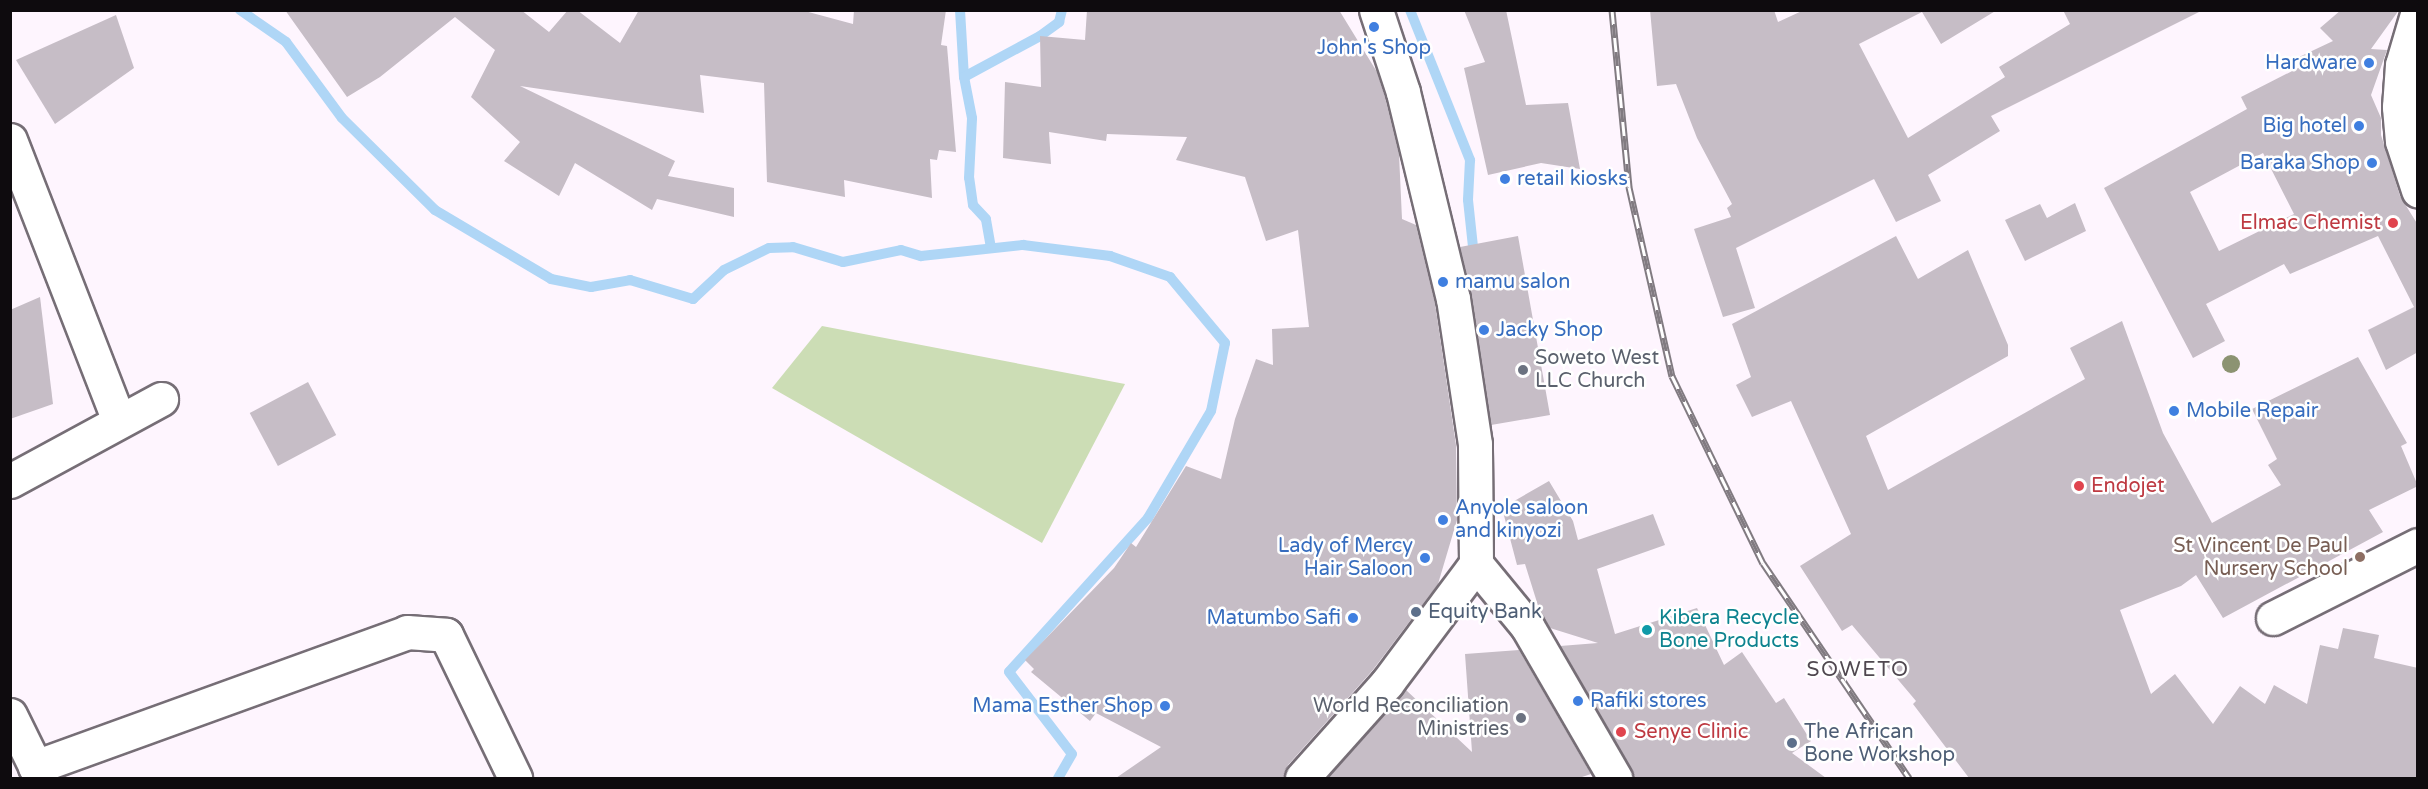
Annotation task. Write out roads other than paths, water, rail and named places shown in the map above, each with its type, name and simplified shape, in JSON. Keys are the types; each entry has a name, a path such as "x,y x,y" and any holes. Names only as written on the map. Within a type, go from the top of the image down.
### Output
{"street":[{"path":"1302,778 1387,683 1476,564 1475,444 1453,299 1403,93 1376,10"},
{"path":"2418,11 2402,65 2399,107 2402,141 2418,190"},
{"path":"10,140 119,421"},
{"path":"10,481 161,399"},
{"path":"2273,618 2418,545"},
{"path":"1476,564 1527,627 1615,778"},
{"path":"10,715 38,773 407,632 446,635 515,778"}],"waterway":[{"path":"240,10 286,42 342,118 435,210 551,279 591,287 630,280 693,299 724,270 769,248 793,247 843,262 901,250 921,256 1023,245 1110,256 1170,277 1225,343 1211,411 1148,518 1009,672 1072,754 1058,778"},
{"path":"960,10 964,77"},
{"path":"991,248 986,219 973,205 969,178 972,118 964,77 1040,36 1059,22 1062,10"},
{"path":"1410,10 1470,160 1468,200 1474,256"}],"railway":[{"path":"1612,10 1629,187 1672,376 1763,563 1909,778"}],"place":[{"name":"John's Shop","path":"1374,27"},
{"name":"Hardware","path":"2369,63"},
{"name":"Big hotel","path":"2359,126"},
{"name":"Baraka Shop","path":"2372,163"},
{"name":"retail kiosks","path":"1505,179"},
{"name":"Elmac Chemist","path":"2393,223"},
{"name":"mamu salon","path":"1443,282"},
{"name":"Jacky Shop","path":"1484,330"},
{"name":"Soweto West LLC Church","path":"1523,370"},
{"name":"Mobile Repair","path":"2174,411"},
{"name":"Endojet","path":"2079,486"},
{"name":"Anyole saloon and kinyozi","path":"1443,520"},
{"name":"St Vincent De Paul Nursery School","path":"2360,557"},
{"name":"Lady of Mercy Hair Saloon","path":"1425,558"},
{"name":"Equity Bank","path":"1416,612"},
{"name":"Matumbo Safi","path":"1353,618"},
{"name":"Kibera Recycle Bone Products","path":"1647,630"},
{"name":"Rafiki stores","path":"1578,701"},
{"name":"Mama Esther Shop","path":"1165,706"},
{"name":"World Reconciliation Ministries","path":"1521,718"},
{"name":"Senye Clinic","path":"1621,732"},
{"name":"The African Bone Workshop","path":"1792,743"}],"district":[{"name":"SOWETO","path":"1858,670"}]}
